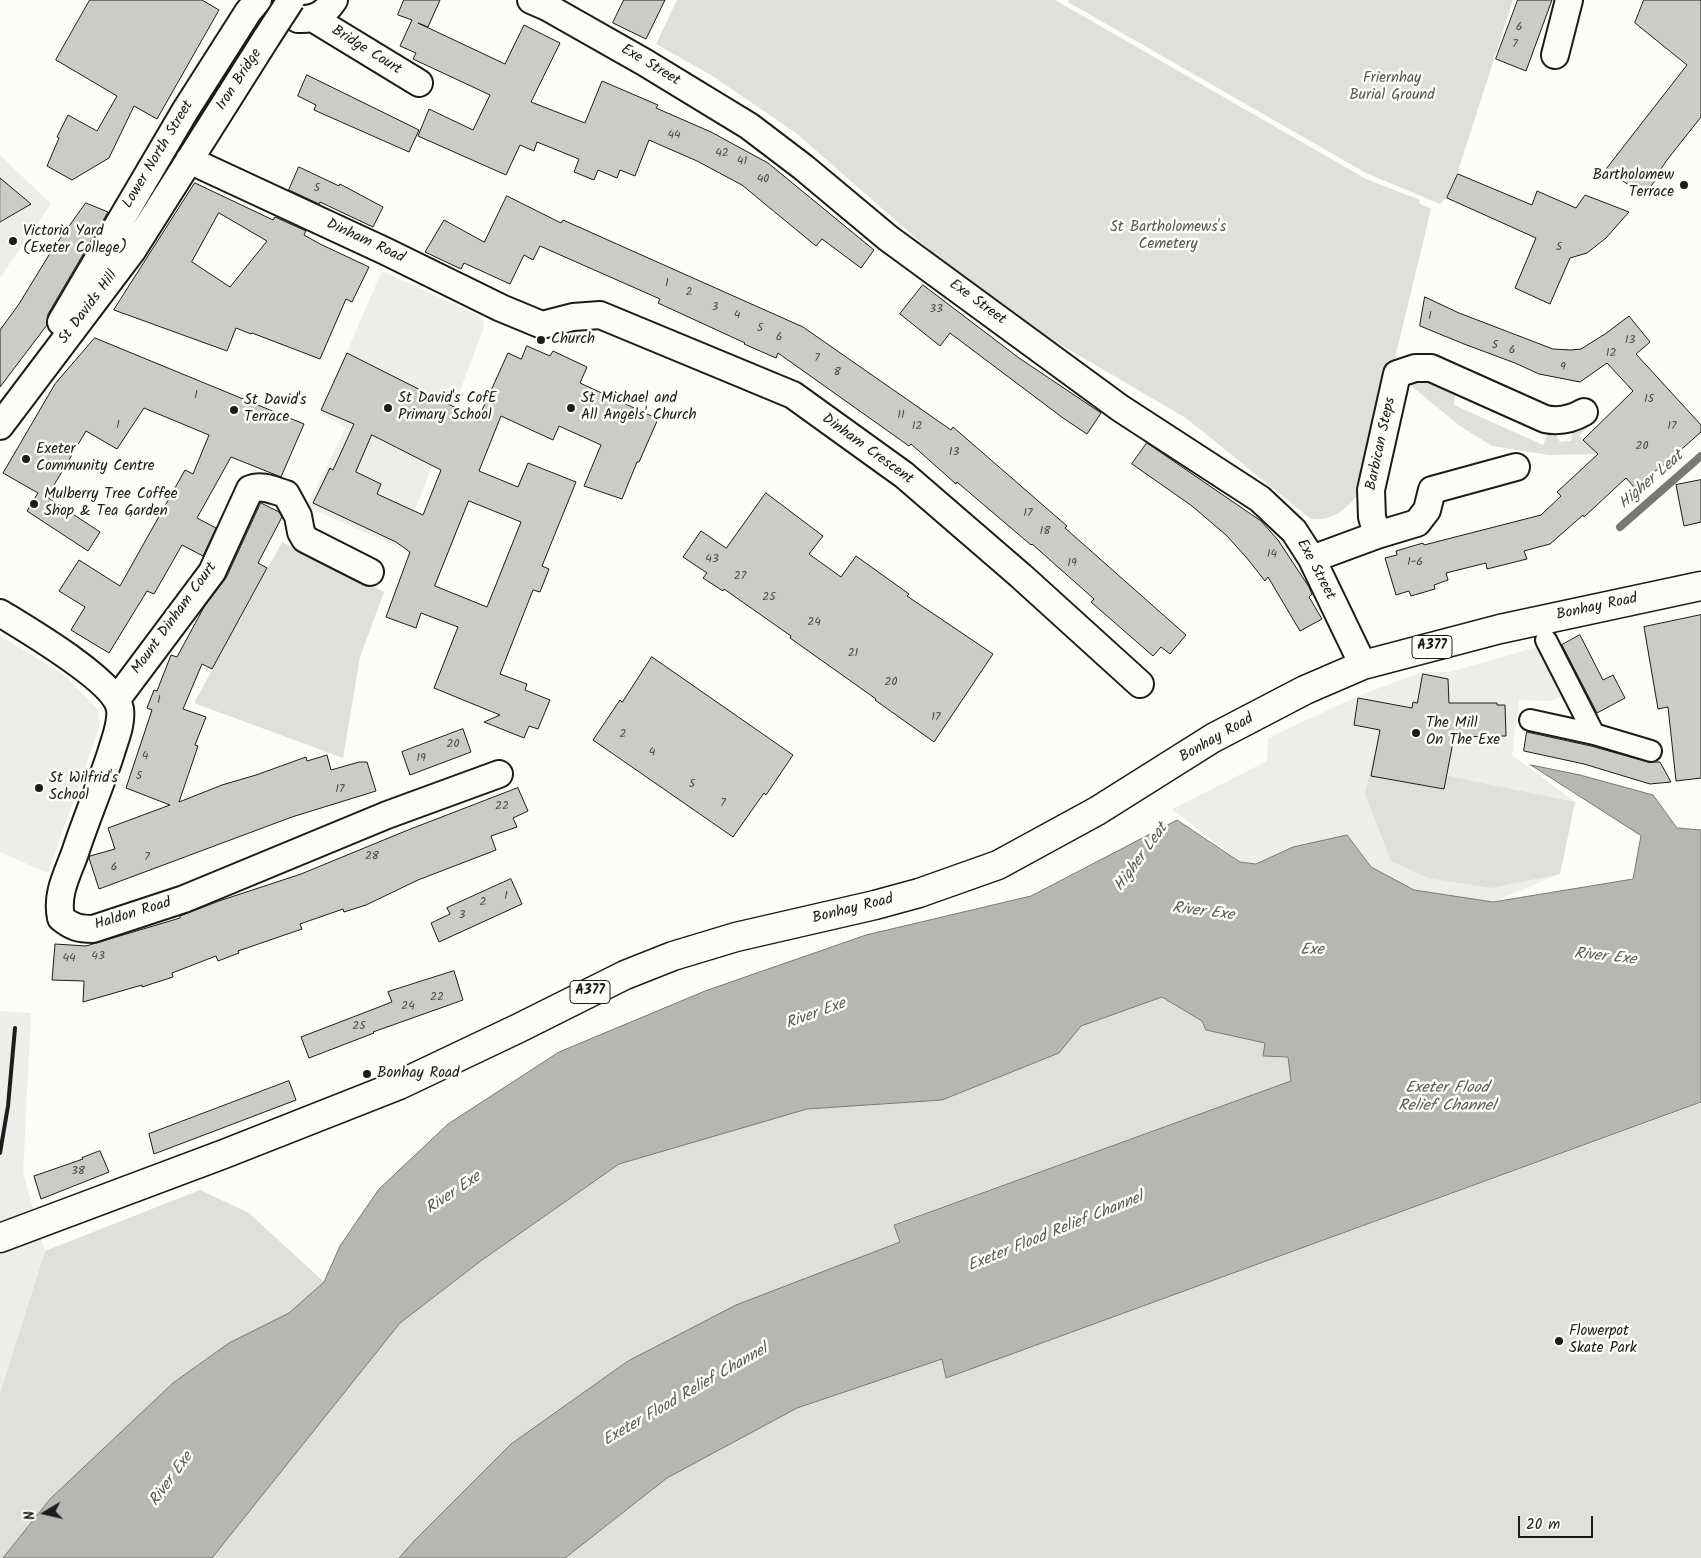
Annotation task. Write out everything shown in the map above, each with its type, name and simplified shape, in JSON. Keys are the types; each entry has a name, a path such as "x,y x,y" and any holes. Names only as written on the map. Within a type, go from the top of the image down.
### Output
{"highway":[{"name":"Bonhay Road","path":"0,1238 224,1154 399,1085 625,975 673,956 736,937 910,895 998,865 1097,811 1213,738 1305,690 1363,665 1500,629 1701,586"}],"street":[{"name":"Lower North Street","path":"42,369 48,348 57,329 185,111 248,12 258,0"},
{"path":"272,0 299,19 314,19 327,10 334,0"},
{"name":"Iron Bridge","path":"189,160 290,0"},
{"path":"1555,55 1569,0"},
{"name":"Exe Street","path":"543,2 749,126 803,167 883,235 1120,408 1260,499 1294,531 1312,559 1363,665"},
{"name":"Bridge Court","path":"314,19 419,84"},
{"name":"St Davids Hill","path":"0,426 132,251 189,160"},
{"name":"Dinham Road","path":"189,160 385,251 501,308 542,325"},
{"name":"Dinham Crescent","path":"542,325 580,316 600,315 793,395 904,475 1021,576 1140,684"},
{"name":"Barbican Steps","path":"1377,535 1371,510 1371,490 1397,374 1415,368 1431,368 1554,421 1575,418 1584,412"},
{"path":"1312,559 1377,535 1417,523 1426,510 1432,490 1516,467"},
{"name":"Mount Dinham Court","path":"116,699 212,572 250,489 256,486 286,494 298,516 301,532 305,539 370,572"},
{"path":"0,613 61,652 103,684 116,699"},
{"path":"1546,640 1594,734"},
{"name":"Haldon Road","path":"116,699 120,709 118,730 59,900 61,918 70,926 79,929 93,929 184,899 387,815 499,774"},
{"path":"1530,720 1594,734 1651,752"}],"shaded area":[{"name":"Victoria Yard (Exeter College)","path":"0,155 51,204 0,278"},
{"name":"St David's CofE Primary School","path":"382,271 480,316 484,327 401,548 307,507 346,427 320,413"},
{"name":"St Wilfrid's School","path":"0,636 63,674 98,710 100,725 48,873 0,852"},
{"path":"1543,645 1568,694 1551,701 1519,700 1512,755 1575,802 1560,874 1493,902 1413,890 1371,867 1347,835 1293,847 1256,864 1240,862 1172,809 1267,761 1268,738 1358,696 1422,672 1450,672"},
{"path":"0,1011 31,1013 23,1173 45,1251 0,1393"}],"green space":[{"name":"St Bartholomews's Cemetery","path":"677,0 1055,0 1366,179 1420,200 1419,203 1431,209 1365,483 1355,497 1343,510 1336,514 1320,519 1311,519 1186,418 1049,338 942,261 796,133 711,75 656,44"},
{"name":"Friernhay Burial Ground","path":"1069,0 1513,0 1457,174 1446,198 1440,204 1366,173 1068,2"},
{"path":"1418,379 1427,379 1452,389 1455,395 1454,405 1543,445 1551,426 1560,442 1571,441 1573,426 1583,417 1592,423 1579,436 1599,454 1549,455 1492,446 1460,426 1409,384"},
{"path":"282,542 384,592 360,657 343,758 194,703"},
{"path":"1374,754 1372,776 1445,790 1448,776 1575,802 1560,874 1491,888 1428,878 1391,861 1365,794"},
{"path":"1162,997 1202,1021 1206,1030 1265,1043 1263,1056 1288,1057 1291,1081 894,1224 901,1242 736,1305 628,1361 511,1444 399,1558 212,1558 400,1323 482,1260 619,1164 807,1109 942,1100 1059,1053 1080,1026"},
{"path":"1701,1103 1701,1558 565,1558 667,1478 797,1408 942,1359 946,1378"},
{"path":"200,1190 249,1213 324,1282 289,1313 229,1343 173,1383 50,1499 3,1558 0,1558 0,1393 45,1251"}],"water":[{"path":"1531,765 1580,775 1653,795 1677,828 1701,830 1701,1102 946,1378 942,1359 797,1408 667,1478 565,1558 399,1558 511,1444 628,1361 736,1305 900,1242 894,1225 1291,1081 1288,1057 1263,1056 1265,1043 1206,1030 1202,1021 1162,997 1081,1026 1059,1053 942,1100 807,1109 619,1164 482,1260 400,1323 212,1558 3,1558 50,1499 173,1383 229,1343 289,1313 324,1282 340,1246 379,1189 448,1124 559,1052 705,991 866,935 1031,896 1177,820 1240,862 1256,864 1293,847 1347,835 1371,867 1414,890 1493,902 1633,879 1641,836"}],"building":[{"path":"90,0 202,0 219,10 157,119 134,106 109,158 72,180 47,166 59,138 57,137 68,115 97,131 117,96 56,60"},
{"path":"404,0 440,0 428,27 418,23 505,64 524,25 560,43 531,102 585,123 602,81 658,105 656,108 711,132 768,163 874,250 861,268 822,239 816,246 742,185 697,161 649,140 635,176 620,170 617,178 598,170 594,180 574,172 579,159 537,142 534,151 520,145 506,175 418,136 429,109 473,130 490,95 413,59 416,53 400,46 412,20 398,15"},
{"path":"624,0 665,0 646,39 613,23"},
{"path":"1518,0 1552,0 1526,71 1496,59"},
{"path":"1644,0 1701,0 1701,117 1667,160 1656,176 1656,180 1643,195 1606,169 1687,65 1635,23"},
{"path":"307,75 419,130 409,152 314,110 316,105 298,96"},
{"path":"299,167 339,186 340,184 383,207 373,227 320,202 319,204 289,190"},
{"path":"1458,174 1532,205 1537,191 1576,208 1585,195 1629,212 1606,238 1587,253 1570,258 1550,304 1515,288 1536,238 1447,198"},
{"path":"0,178 31,204 0,222"},
{"path":"195,183 273,220 275,217 306,231 304,235 369,267 352,302 346,299 320,359 236,328 227,351 114,310","holes":["219,213 267,241 230,287 192,262"]},
{"path":"507,196 561,223 563,220 803,327 951,430 953,427 1067,526 1065,528 1186,635 1170,654 1161,647 1153,656 1091,602 1094,599 1032,544 957,482 956,484 911,444 909,446 778,353 776,358 744,344 658,303 660,299 540,246 533,260 524,255 510,284 464,263 461,269 425,252 444,220 484,242"},
{"path":"86,203 108,212 48,314 47,325 0,387 0,330 19,304 52,250"},
{"path":"923,285 1019,358 1101,413 1087,434 950,333 940,346 900,314"},
{"path":"1425,297 1459,313 1553,349 1581,349 1629,316 1650,342 1636,354 1701,425 1701,432 1666,463 1634,487 1626,478 1584,517 1583,515 1550,544 1524,551 1527,559 1487,569 1486,563 1446,573 1448,580 1434,585 1435,589 1411,596 1409,591 1396,595 1385,558 1397,555 1396,551 1423,543 1424,545 1541,515 1561,496 1557,492 1598,454 1583,440 1633,391 1607,363 1580,382 1539,374 1420,326"},
{"path":"95,338 304,424 281,477 231,457 197,518 216,528 203,556 182,545 154,594 147,591 109,653 71,630 85,607 59,591 79,560 120,586 185,470 193,474 209,435 144,408 117,449 86,431 47,497 100,532 88,551 27,511 38,493 3,473 55,384"},
{"path":"527,346 550,356 553,351 587,367 580,383 658,419 639,462 637,462 622,499 584,486 601,445 559,426 553,440 501,416 479,471 518,487 528,463 576,482 542,566 549,569 540,592 533,590 500,674 527,684 525,690 550,700 538,729 529,726 524,738 484,722 500,715 434,688 458,627 421,613 416,628 386,617 410,552 396,542 313,503 330,468 333,470 354,424 321,410 347,353 478,419 508,353 521,359","holes":["372,435 441,470 423,515 377,494 381,484 356,472","469,501 521,522 487,607 435,586"]},
{"path":"1147,443 1261,521 1278,540 1309,587 1312,594 1309,597 1322,619 1300,631 1268,577 1265,581 1226,535 1192,506 1132,464"},
{"path":"1701,480 1701,522 1684,526 1676,485"},
{"path":"766,493 823,536 809,554 841,577 856,556 909,594 907,596 993,654 934,742 790,638 791,636 724,589 723,591 703,578 707,573 683,557 701,531 726,548"},
{"path":"261,503 279,512 282,517 258,563 267,568 212,669 202,664 183,709 206,717 195,745 198,746 179,802 222,785 306,757 307,761 327,755 331,770 359,762 367,762 376,791 292,817 99,889 89,858 90,856 115,849 108,828 170,805 126,788 152,710 147,708 154,690 157,691 171,655 177,657 204,607 226,578"},
{"path":"1701,615 1701,778 1676,781 1668,707 1658,709 1644,627"},
{"path":"1580,635 1603,680 1613,675 1625,698 1597,713 1562,645"},
{"path":"652,657 793,755 766,795 764,793 733,837 593,740 620,700 622,702"},
{"name":"The Mill On The Exe","path":"1423,674 1448,679 1449,703 1497,703 1497,705 1505,705 1506,736 1454,737 1444,789 1371,776 1380,730 1354,725 1358,698 1412,708 1413,702 1417,703"},
{"path":"463,729 471,752 410,775 402,752"},
{"path":"1527,732 1591,746 1648,762 1660,762 1671,782 1650,784 1584,764 1524,751"},
{"path":"518,788 528,811 513,818 517,827 491,836 496,850 418,880 366,905 344,912 343,909 300,924 302,929 238,951 239,953 218,961 216,956 172,973 173,977 83,1002 84,981 52,980 55,944 86,946 180,918 180,916 219,901 301,874"},
{"path":"511,879 522,904 439,942 431,923 450,914 447,908"},
{"path":"454,971 463,1000 373,1032 309,1058 301,1037 392,1002 388,992"},
{"path":"289,1081 296,1100 154,1154 149,1134"},
{"path":"100,1151 109,1172 41,1199 34,1176"}],"waterway":[{"name":"Higher Leat","path":"1620,527 1701,456"}],"railway":[{"path":"0,1153 8,1106 15,1028"}],"place":[{"name":"Bartholomew Terrace","path":"1684,185"},
{"name":"Victoria Yard (Exeter College)","path":"13,241"},
{"name":"Church","path":"541,340"},
{"name":"St David's CofE Primary School","path":"388,408"},
{"name":"St Michael and All Angels' Church","path":"571,408"},
{"name":"St David's Terrace","path":"234,410"},
{"name":"Exeter Community Centre","path":"26,459"},
{"name":"Mulberry Tree Coffee Shop & Tea Garden","path":"34,504"},
{"name":"The Mill On The Exe","path":"1416,733"},
{"name":"St Wilfrid's School","path":"39,788"},
{"name":"Bonhay Road","path":"367,1074"},
{"name":"Flowerpot Skate Park","path":"1559,1341"}],"water label":[{"name":"River Exe","path":"1203,913"},
{"name":"Exe","path":"1312,951"},
{"name":"River Exe","path":"1605,958"},
{"name":"River Exe","path":"816,1015"},
{"name":"Exeter Flood Relief Channel","path":"1447,1098"},
{"name":"River Exe","path":"454,1194"},
{"name":"Exeter Flood Relief Channel","path":"1056,1233"},
{"name":"Exeter Flood Relief Channel","path":"686,1396"},
{"name":"River Exe","path":"172,1480"}]}
